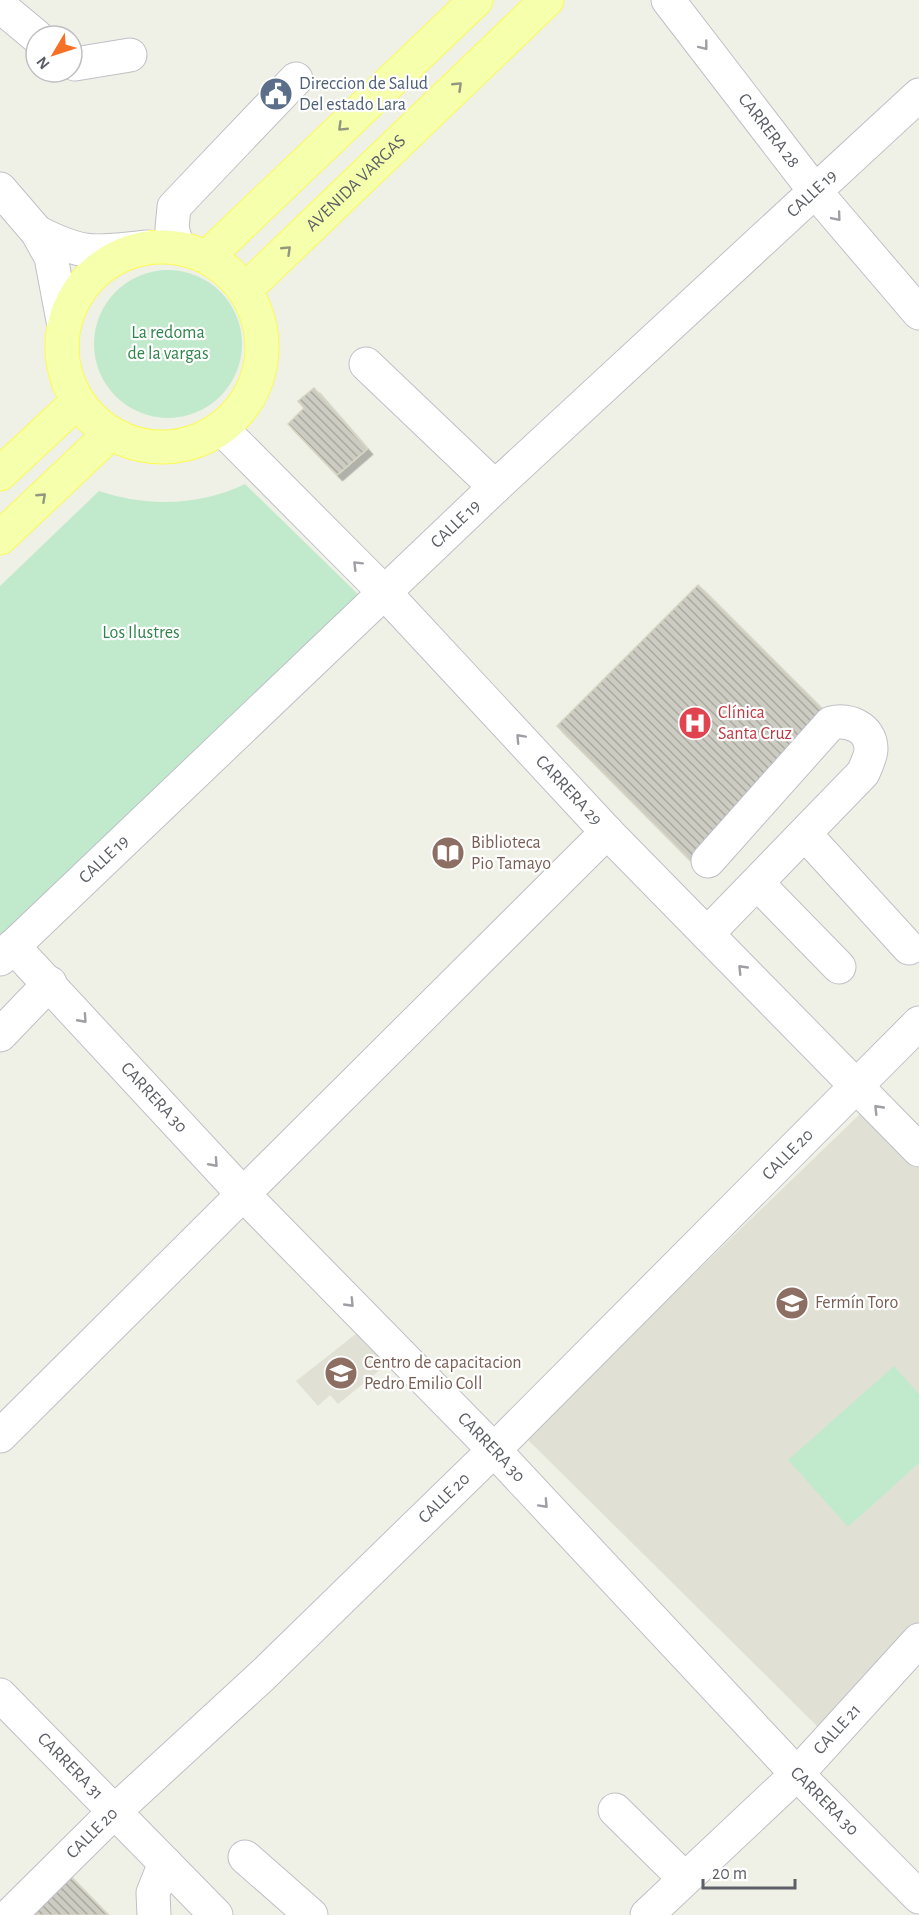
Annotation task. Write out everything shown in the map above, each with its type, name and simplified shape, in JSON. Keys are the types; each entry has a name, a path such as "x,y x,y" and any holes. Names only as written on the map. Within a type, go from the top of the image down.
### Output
{"main road":[{"path":"178,251 476,0"},
{"name":"AVENIDA VARGAS","path":"245,290 547,0"},
{"path":"178,251 228,271 245,290 259,322 262,356 253,389 238,414 222,429 175,446 142,445 111,433 93,419 78,401 67,377 62,352 64,326 75,297 93,273 119,256 178,251"},
{"path":"0,474 78,401"},
{"path":"0,538 111,433"}],"street":[{"name":"CARRERA 28","path":"668,0 814,190 919,313"},
{"path":"0,6 24,26"},
{"path":"84,62 129,55"},
{"path":"37,232 64,246 88,253 178,251 172,228 174,207 296,80"},
{"name":"CALLE 19","path":"7,953 495,487 814,190 919,96"},
{"path":"0,189 37,232 51,257 64,326"},
{"path":"366,364 495,487"},
{"name":"CARRERA 29","path":"222,429 384,592 607,832 919,1150"},
{"path":"707,934 863,773 872,748 857,725 845,720 831,723 708,861"},
{"path":"0,1436 607,832"},
{"path":"805,834 909,948"},
{"path":"757,883 839,967"},
{"name":"CARRERA 30","path":"7,953 50,983 243,1194 494,1450 796,1774 916,1887"},
{"path":"0,1035 50,983"},
{"name":"CALLE 20","path":"10,1915 115,1811 263,1675 494,1450 919,1023"},
{"name":"CALLE 21","path":"647,1915 796,1774 919,1640"},
{"name":"CARRERA 31","path":"0,1695 216,1915"},
{"path":"615,1810 684,1878"},
{"path":"245,1857 311,1915"},
{"path":"154,1915 153,1893 165,1863"}],"shaded area":[{"name":"Fermín Toro","path":"862,1112 919,1168 919,1628 823,1732 525,1437"},
{"name":"Centro de capacitacion Pedro Emilio Coll","path":"357,1333 386,1365 338,1404 330,1395 318,1406 296,1381"}],"green space":[{"name":"La redoma de la vargas","path":"168,270 196,276 220,292 236,316 242,344 236,372 220,396 196,412 168,418 140,412 116,396 100,372 94,344 100,316 116,292 140,276"},
{"name":"Los Ilustres","path":"245,484 364,600 0,952 0,586 99,491 135,500 173,502 210,497"},
{"path":"894,1366 919,1394 919,1463 848,1527 788,1460"}],"building":[{"path":"314,388 367,449 337,475 288,424 304,408 298,401"},
{"name":"Clínica Santa Cruz","path":"698,585 833,720 691,861 557,726"},
{"path":"67,1873 108,1915 24,1915"}],"place":[{"name":"Direccion de Salud Del estado Lara","path":"276,94"},
{"name":"Clínica Santa Cruz","path":"695,723"},
{"name":"Biblioteca Pio Tamayo","path":"448,853"},
{"name":"Fermín Toro","path":"792,1303"},
{"name":"Centro de capacitacion Pedro Emilio Coll","path":"341,1373"}]}
